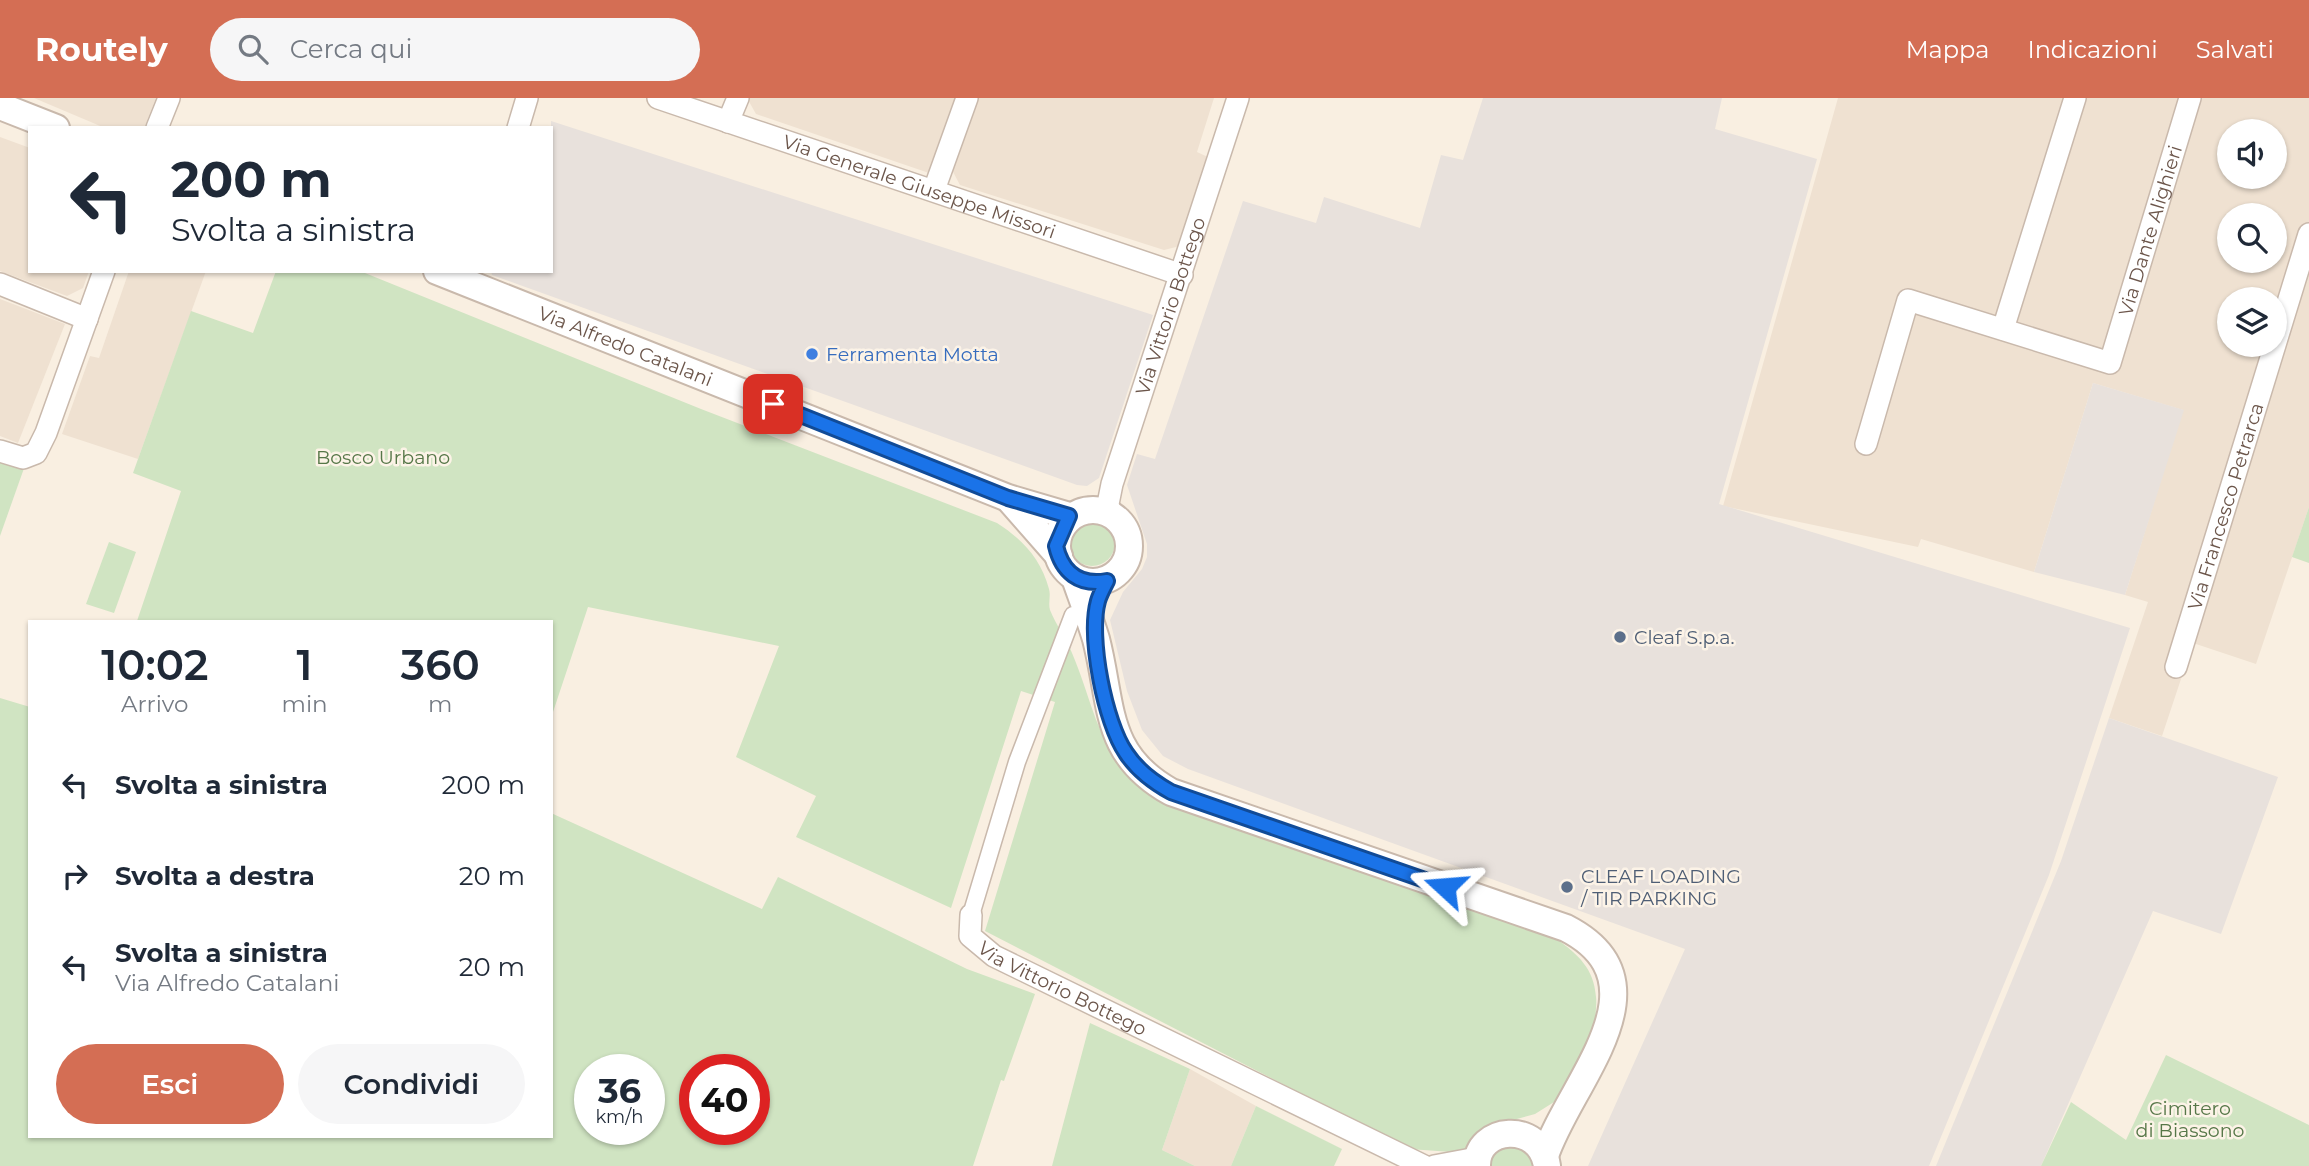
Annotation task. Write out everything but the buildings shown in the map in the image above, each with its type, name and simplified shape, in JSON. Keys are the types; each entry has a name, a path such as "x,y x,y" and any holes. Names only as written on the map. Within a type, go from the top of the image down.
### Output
{"street":[{"path":"158,126 169,98"},
{"path":"519,126 527,98"},
{"name":"Via Generale Giuseppe Missori","path":"658,98 1182,275"},
{"path":"727,122 738,98"},
{"path":"934,190 967,98"},
{"name":"Via Vittorio Bottego","path":"1111,515 1108,504 1112,484 1238,98"},
{"path":"1867,444 1908,300 2003,330 2075,98"},
{"name":"Via Dante Alighieri","path":"2003,330 2110,363 2190,98"},
{"path":"0,106 51,126"},
{"name":"Via Francesco Petrarca","path":"2176,667 2309,234"},
{"path":"0,451 23,458 36,453 46,433 103,273"},
{"name":"Via Alfredo Catalani","path":"448,273 469,277 1008,498 1069,516"},
{"path":"0,284 87,319"},
{"name":"Via Alfredo Catalani","path":"1008,498 1059,556"},
{"path":"1096,640 1097,602 1107,581 1122,569 1129,548 1123,526 1111,515 1088,510 1069,516 1058,536 1059,556 1076,578 1096,640 1112,726 1130,759 1157,784 1171,792 1556,924 1593,945 1611,977 1613,1007 1596,1056 1553,1130 1546,1161"},
{"path":"1076,578 1089,582 1107,581"},
{"name":"Via Vittorio Bottego","path":"1073,615 1017,762 971,915 970,936 994,956 1424,1166"},
{"path":"1434,1166 1477,1162 1496,1137 1524,1134 1569,1101"},
{"path":"1524,1134 1546,1161"}],"shaded area":[{"path":"34,98 156,98 145,126 100,126"},
{"path":"747,98 957,98 929,173 756,114"},
{"path":"977,98 1214,98 1197,152 1210,158 1180,246 1164,250 960,185 952,170"},
{"name":"Cleaf S.p.a.","path":"1483,98 1722,98 1715,129 1817,159 1719,504 2130,628 2049,875 1929,1166 1588,1166 1685,949 1188,769 1163,756 1142,730 1127,691 1110,620 1123,592 1142,569 1147,557 1147,544 1127,485 1137,454 1155,459 1243,201 1316,223 1324,197 1420,228 1441,155 1463,160"},
{"path":"1838,98 2309,98 2309,507 2256,664 2193,643 2162,736 2109,718 2148,602 2125,595 2183,410 2093,383 2034,572 1921,539 1918,547 1723,506"},
{"path":"551,121 1153,315 1099,478 1087,486 1077,485 492,275 553,273"},
{"path":"0,137 28,147 28,273 88,273 83,288 67,296 0,271"},
{"path":"128,273 205,273 138,459 62,434 90,356 99,358"},
{"path":"0,299 65,324 18,443 0,436"},
{"path":"2093,383 2184,410 2125,595 2034,572"},
{"path":"2109,718 2278,777 2221,934 2153,911 2041,1166 1936,1166 2061,861"},
{"path":"1190,1069 1256,1106 1231,1166 1195,1166 1162,1150"}],"green space":[{"name":"Bosco Urbano","path":"275,273 365,273 701,409 997,523 1022,543 1041,568 1049,589 1050,610 1072,653 1105,739 1113,755 1139,785 1557,939 1584,963 1595,987 1596,1019 1562,1097 1535,1114 1484,1128 1466,1153 1409,1149 985,931 1055,702 1021,691 951,908 796,837 816,796 736,757 779,646 588,607 553,712 553,620 137,620 181,491 133,473 191,311 253,333"},
{"path":"0,446 28,457 0,536"},
{"path":"2309,507 2309,563 2292,557"},
{"path":"1092,520 1108,527 1115,543 1108,559 1092,566 1076,559 1069,543 1076,527"},
{"path":"109,542 136,552 114,613 86,604"},
{"path":"0,698 28,706 28,1138 553,1138 553,814 762,909 778,877 967,969 1035,994 1004,1081 1001,1080 973,1166 0,1166"},
{"path":"1090,1023 1190,1069 1162,1150 1195,1166 1052,1166"},
{"name":"Cimitero di Biassono","path":"2166,1055 2309,1125 2309,1166 2041,1166 2071,1102 2126,1140"},
{"path":"1256,1106 1342,1149 1334,1166 1231,1166"},
{"path":"1506,1144 1530,1152 1535,1166 1489,1166 1493,1153"}],"place":[{"name":"Ferramenta Motta","path":"812,354"},
{"name":"Cleaf S.p.a.","path":"1620,637"},
{"name":"CLEAF LOADING / TIR PARKING","path":"1567,887"}],"route":[{"path":"773,404 1008,498 1069,516 1058,536 1056,546 1061,564 1082,581 1107,581 1097,602 1096,640 1112,726 1130,759 1157,784 1171,792 1445,887"}]}
